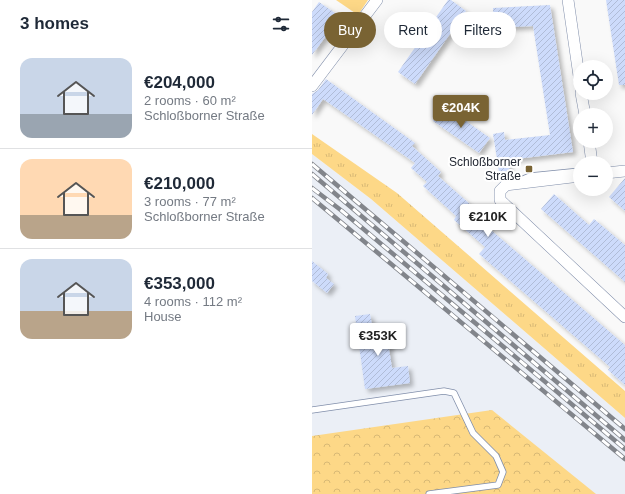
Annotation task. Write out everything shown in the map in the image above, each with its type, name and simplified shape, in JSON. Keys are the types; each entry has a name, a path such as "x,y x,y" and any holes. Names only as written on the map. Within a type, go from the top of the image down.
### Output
{"street":[{"path":"312,86 376,0"},
{"path":"568,0 577,60"},
{"path":"613,172 625,171"},
{"path":"573,177 506,185 500,191 500,200 625,316"}],"lane":[{"path":"506,185 530,176 573,172"},
{"path":"312,410 444,391 454,393 473,434 496,456 503,472 498,485 429,494"}],"shaded area":[{"path":"312,154 371,199 625,418 625,494 312,494"}],"green space":[{"path":"336,0 368,0 360,12 354,12"},
{"path":"312,134 397,193 625,391 625,418 371,199 312,154"},
{"path":"492,410 596,494 312,494 312,436"}],"building":[{"path":"448,0 451,0 466,11 450,12 450,34 442,45 442,12 440,12"},
{"path":"606,0 625,0 625,85 619,85"},
{"path":"319,2 334,12 324,12 324,39 312,55 312,12"},
{"path":"550,5 573,152 508,160 510,171 499,172 493,134 504,132 505,140 550,135 533,26 516,27 516,12 493,12 493,8"},
{"path":"415,48 440,48 415,84 398,72"},
{"path":"326,79 415,143 412,146 441,172 438,176 471,205 468,209 625,345 625,385 608,370 610,367 479,254 485,247 454,220 456,216 423,186 427,182 411,168 415,163 323,99 312,115 312,94 318,90"},
{"path":"443,105 490,138 479,153 433,121"},
{"path":"625,178 625,211 609,197 613,196 613,192"},
{"path":"554,194 589,225 594,219 625,245 625,282 541,209"},
{"path":"312,261 328,274 326,278 334,284 327,293 312,281"},
{"path":"370,314 373,331 389,329 391,348 389,349 392,368 408,366 410,383 365,389 355,316"}],"railway":[{"path":"312,164 625,429"},
{"path":"312,174 625,440"},
{"path":"312,188 342,211 625,449"},
{"path":"312,198 625,459"}],"place":[{"name":"Schloßborner Straße","path":"529,169"}]}
